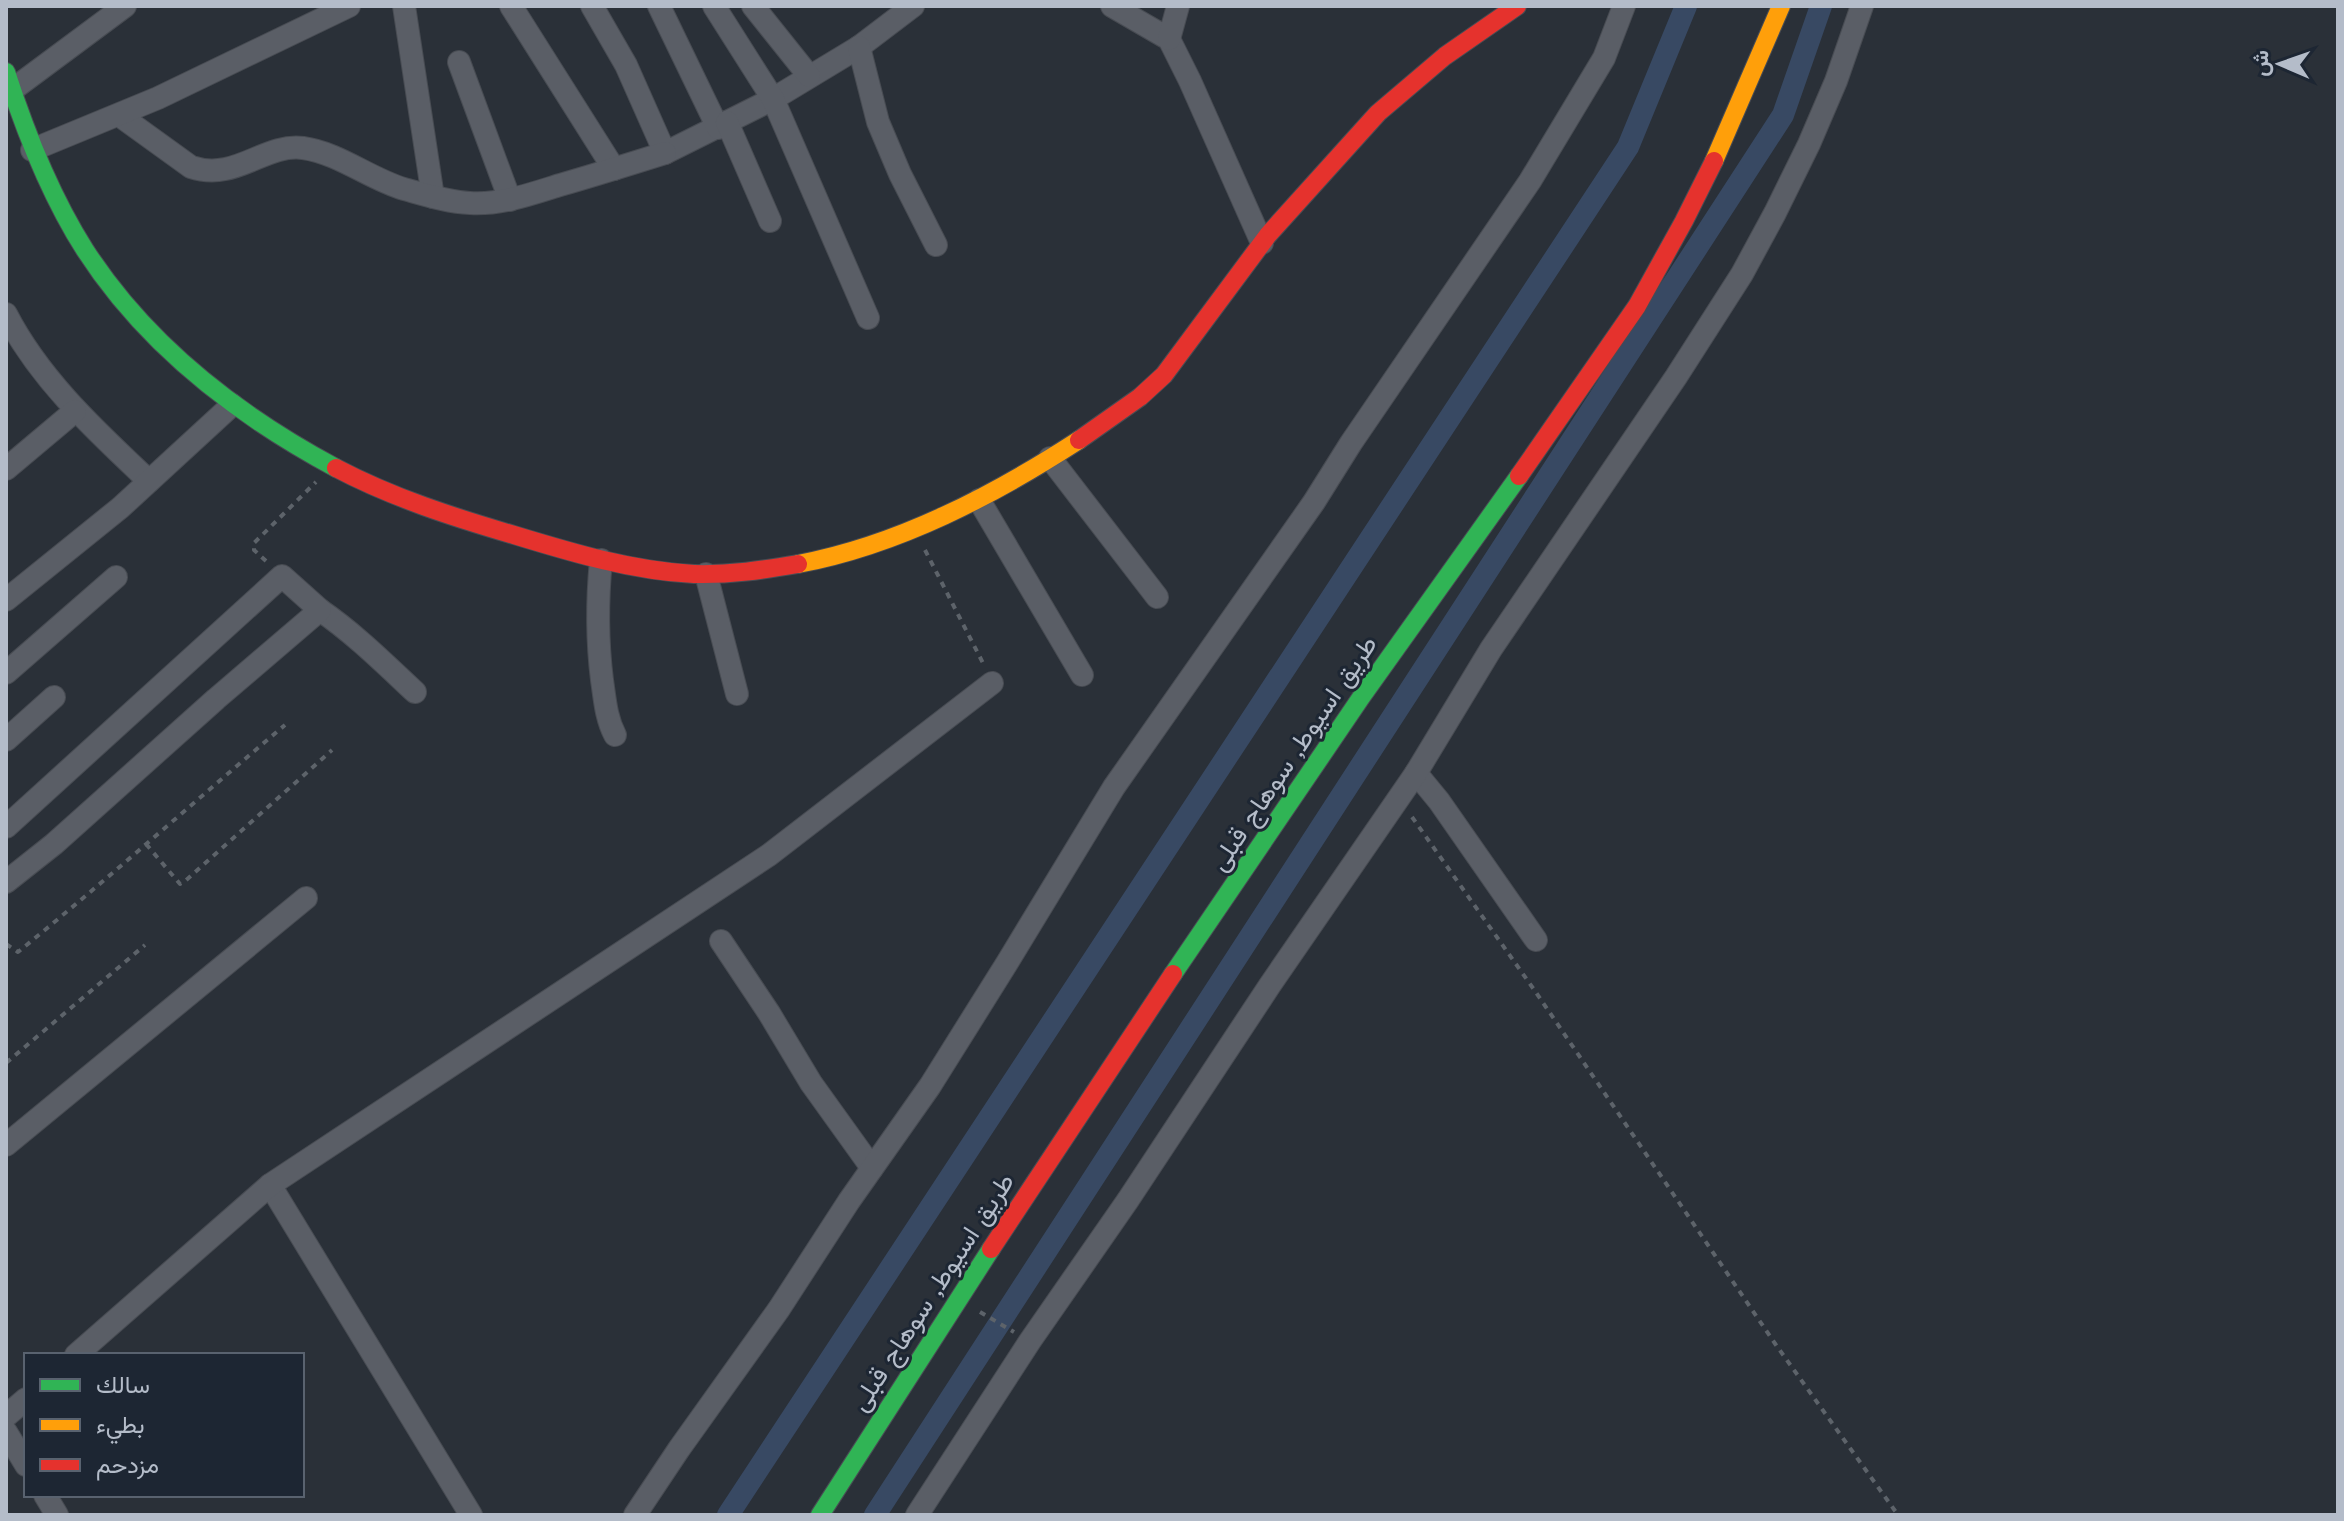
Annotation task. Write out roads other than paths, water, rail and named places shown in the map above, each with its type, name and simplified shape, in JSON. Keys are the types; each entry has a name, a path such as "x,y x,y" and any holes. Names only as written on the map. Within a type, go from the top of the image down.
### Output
{"street":[{"path":"125,6 98,14 10,96 32,150 86,252 122,302 162,344 232,405 331,466 431,509 601,560 706,574 783,566 840,553 914,530 979,500 1097,428 1147,392 1179,357 1262,243 1377,115 1474,34 1517,6"},
{"path":"32,150 119,115 349,6"},
{"path":"404,6 433,197"},
{"path":"511,6 614,169"},
{"path":"592,6 626,65 665,153"},
{"path":"659,6 770,221"},
{"path":"714,6 773,99 868,318"},
{"path":"753,6 809,76"},
{"path":"119,115 191,167 202,171 233,168 283,149 301,148 323,153 392,186 433,197 472,203 510,200 665,153 773,99 859,47 913,6"},
{"path":"1112,6 1169,39 1262,243"},
{"path":"1169,39 1178,6"},
{"path":"635,1515 779,1309 959,1041 1114,787 1314,502 1530,181 1604,58 1624,6"},
{"name":"طريق اسيوط, سوهاج قبلى","path":"820,1515 952,1306 1187,955 1365,692 1503,500 1644,294 1712,168 1743,102 1781,6"},
{"path":"917,1515 1030,1341 1416,773 1491,649 1676,377 1742,274 1809,144 1836,81 1862,6"},
{"path":"859,47 878,122 936,245"},
{"path":"459,62 510,200"},
{"path":"7,320 75,411 149,481"},
{"path":"6,600 120,508 232,405"},
{"path":"6,469 75,411"},
{"path":"1050,458 1157,597"},
{"path":"979,500 1082,675"},
{"path":"601,560 597,604 599,653 607,715 615,735"},
{"path":"706,574 737,694"},
{"path":"6,827 282,576 359,639 415,692"},
{"path":"6,673 116,577"},
{"path":"6,882 54,844 320,610"},
{"path":"78,1353 270,1185 769,855 992,683"},
{"path":"6,740 54,697"},
{"path":"1416,773 1536,940"},
{"path":"6,1145 306,898"},
{"path":"721,941 811,1083 872,1168"},
{"path":"270,1185 471,1515"},
{"path":"6,1416 24,1401"},
{"path":"6,1432 24,1462"},
{"path":"46,1497 57,1515"}],"waterway":[{"path":"728,1515 1628,147 1686,6"},
{"path":"875,1515 1783,115 1821,6"}]}
